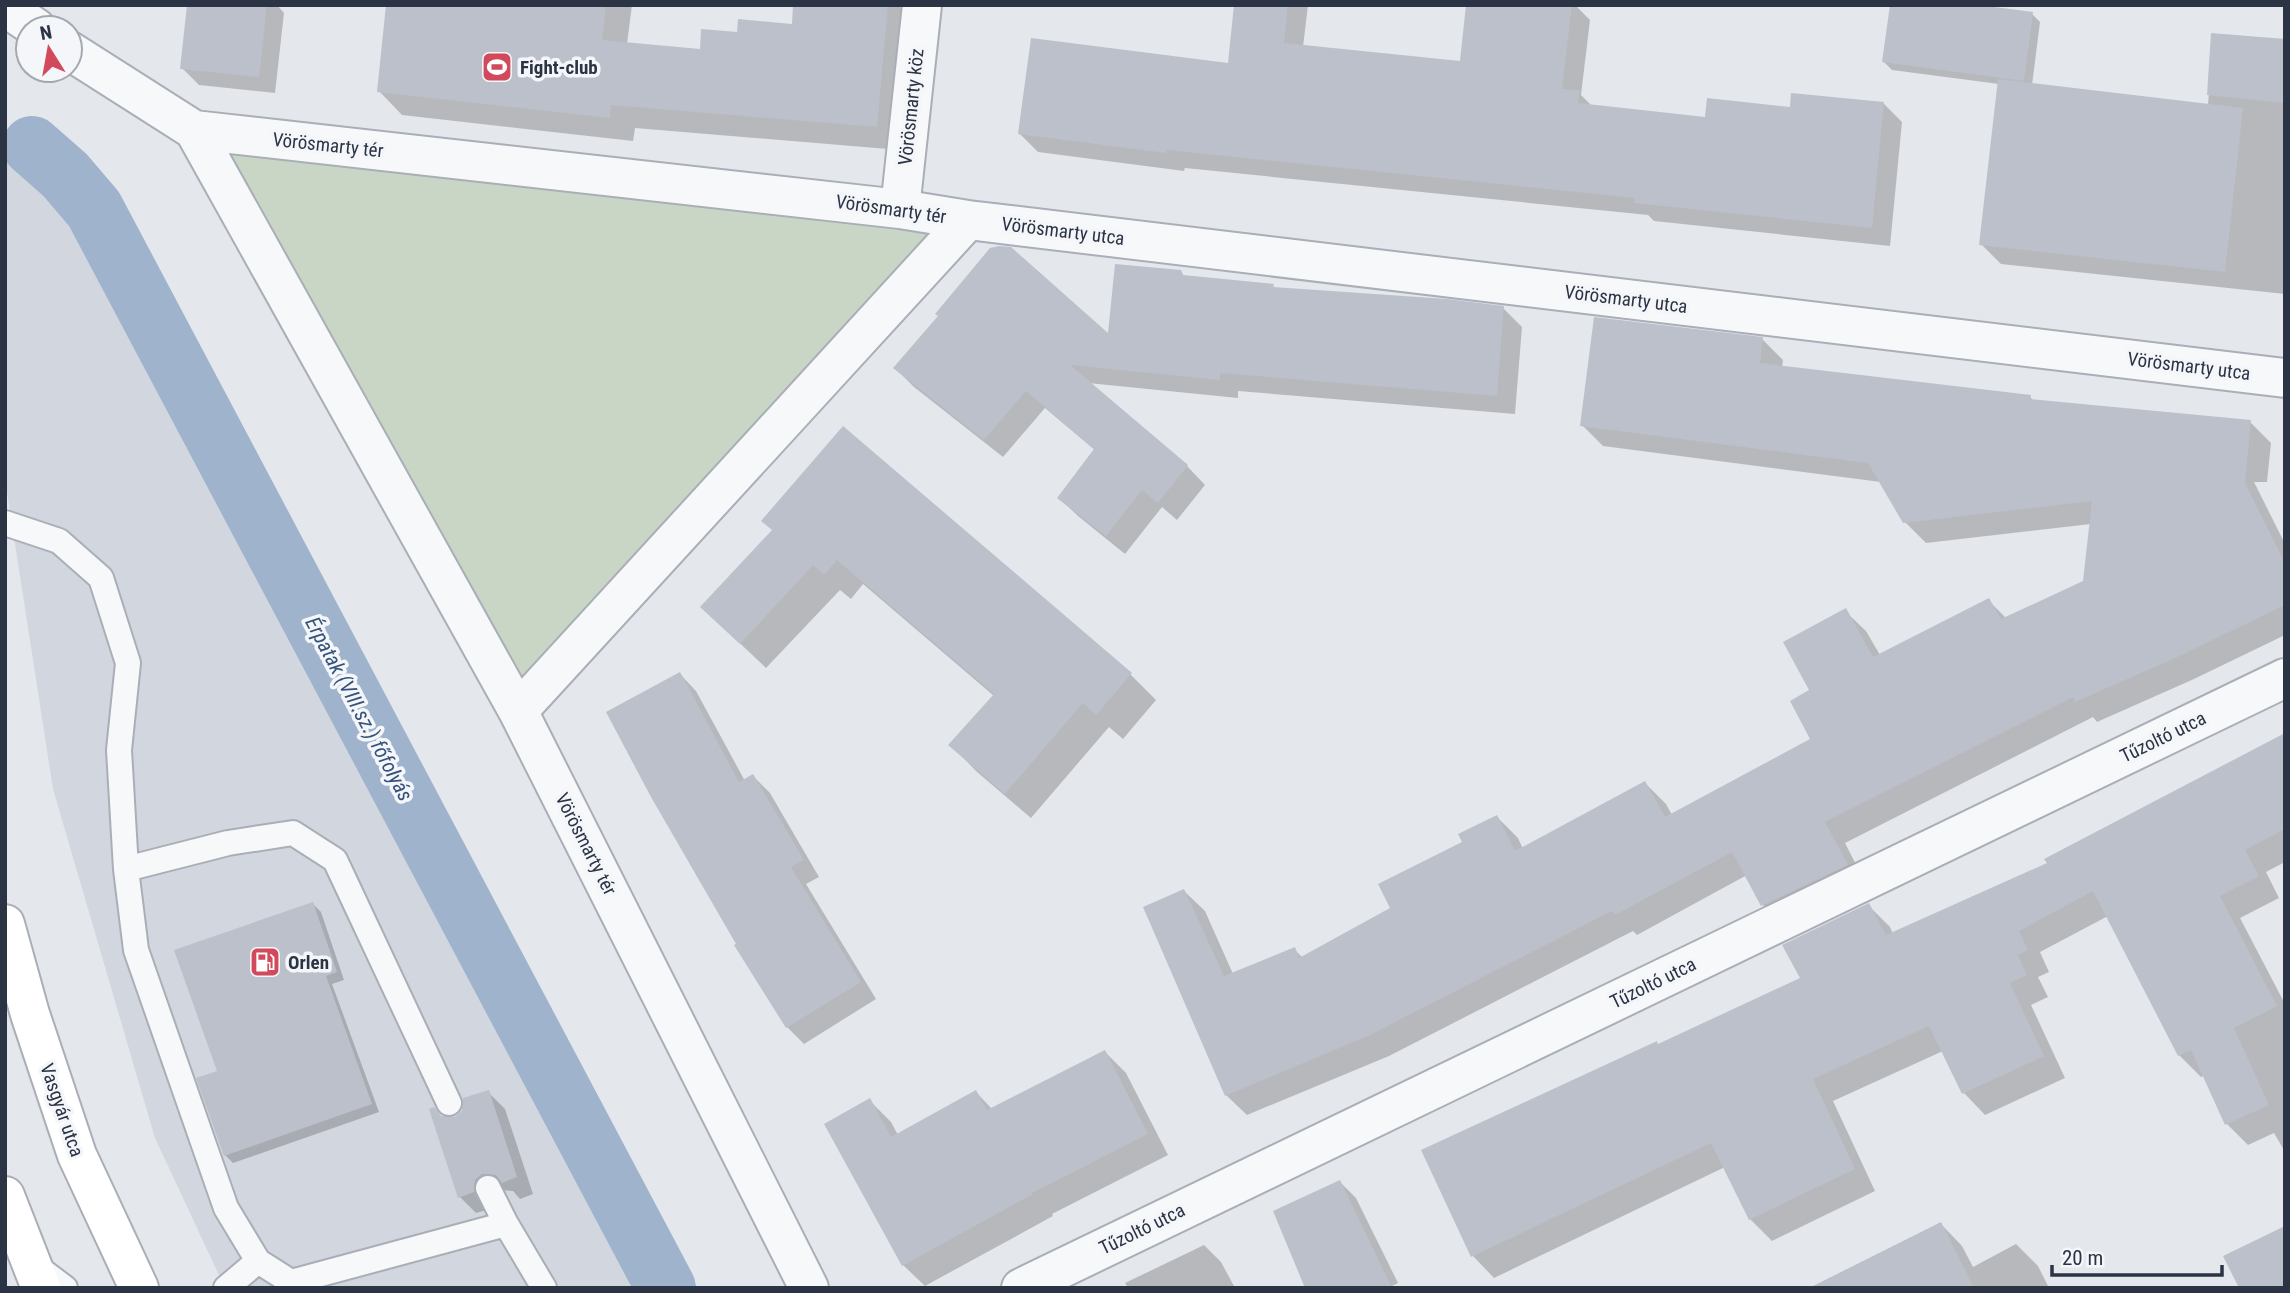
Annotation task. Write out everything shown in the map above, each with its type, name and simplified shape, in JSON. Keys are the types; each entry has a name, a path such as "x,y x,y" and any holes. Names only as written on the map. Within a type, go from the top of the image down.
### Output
{"main road":[{"name":"Vasgyár utca","path":"5,924 30,1014 77,1155 139,1288"},
{"path":"5,1196 36,1275"}],"street":[{"name":"Vörösmarty köz","path":"900,209 922,5"},
{"name":"Vörösmarty tér","path":"84,60 194,130 900,209 968,220"},
{"name":"Vörösmarty tér","path":"194,130 518,711 809,1288"},
{"name":"Vörösmarty tér","path":"518,711 968,220"},
{"name":"Vörösmarty utca","path":"968,220 2285,377"},
{"name":"Tűzoltó utca","path":"1021,1288 2285,678"}],"lane":[{"path":"5,523 59,541 101,578 128,663 119,750 126,869 136,950 226,1208 258,1261 293,1285 506,1224"},
{"path":"126,869 228,843 293,834 335,860 449,1102"},
{"path":"488,1188 544,1288"},
{"path":"226,1288 258,1261"},
{"path":"36,1275 65,1288"}],"shaded area":[{"path":"5,159 50,175 398,813 650,1288 225,1288 155,1138 53,789 5,479"}],"green space":[{"path":"194,130 968,220 518,711"}],"building":[{"path":"187,5 267,5 259,77 180,69"},
{"path":"386,5 606,5 602,40 700,49 701,29 737,32 738,19 792,24 793,5 888,5 877,127 611,105 610,118 377,92"},
{"path":"1234,5 1288,5 1284,43 1460,61 1466,5 1572,5 1562,89 1580,90 1578,103 1705,117 1707,98 1790,107 1791,93 1884,102 1872,228 1634,203 1635,198 1167,150 1166,153 1018,134 1031,38 1228,63"},
{"path":"1890,5 1979,5 2033,12 2024,81 1882,62"},
{"path":"2211,33 2285,39 2285,103 2207,95"},
{"path":"1998,79 2243,108 2225,272 1979,245"},
{"path":"1011,247 1108,333 1115,264 1181,270 1183,275 1274,284 1273,287 1447,299 1504,306 1497,396 1220,373 1220,380 1070,365 1188,465 1158,503 1142,490 1106,536 1057,498 1094,449 1026,391 984,440 893,368 938,316 935,314 990,248"},
{"path":"1594,317 1763,337 1760,363 2031,395 2030,399 2251,420 2245,483 2285,563 2285,605 2075,702 2073,697 1825,822 1848,865 1761,906 1732,852 1615,915 1612,911 1368,1036 1225,1096 1143,907 1184,889 1224,976 1295,947 1299,958 1390,908 1378,884 1462,842 1458,834 1497,815 1515,851 1645,781 1665,817 1810,739 1790,701 1809,690 1783,642 1846,608 1873,657 1989,598 2001,619 2083,581 2092,501 1903,523 1868,463 1580,426"},
{"path":"843,426 1132,673 1096,715 1083,703 1005,794 948,745 994,694 837,560 824,575 813,565 740,644 700,607 772,530 761,521"},
{"path":"680,672 739,782 753,774 804,860 791,867 861,982 786,1028 734,945 736,944 651,797 606,712"},
{"path":"2285,733 2285,829 2245,850 2259,876 2220,896 2277,1006 2234,1028 2269,1105 2225,1125 2191,1050 2178,1056 2093,891 2019,931 2028,950 2018,955 2027,975 2010,983 2044,1056 1962,1094 1929,1026 1813,1079 1855,1169 1749,1220 1711,1143 1471,1257 1421,1150 1800,978 1782,945 1869,903 1886,935 2047,863 2044,859"},
{"path":"313,902 337,972 326,976 372,1104 224,1156 196,1078 217,1071 174,950"},
{"path":"1105,1050 1148,1134 1032,1193 902,1266 824,1124 870,1098 891,1137 976,1090 987,1110"},
{"path":"489,1090 517,1177 502,1183 496,1175 482,1174 475,1180 474,1192 458,1198 429,1109 434,1107 441,1116 455,1117 462,1111 463,1098"},
{"path":"1340,1180 1392,1288 1305,1288 1273,1211"},
{"path":"1941,1222 1974,1288 1809,1288"},
{"path":"2285,1226 2285,1288 2239,1288 2223,1256"}],"waterway":[{"name":"Érpatak (VIII.sz.) főfolyás","path":"32,146 65,175 94,209 666,1288"}],"place":[{"name":"Fight-club","path":"497,67"},
{"name":"Orlen","path":"265,962"}]}
